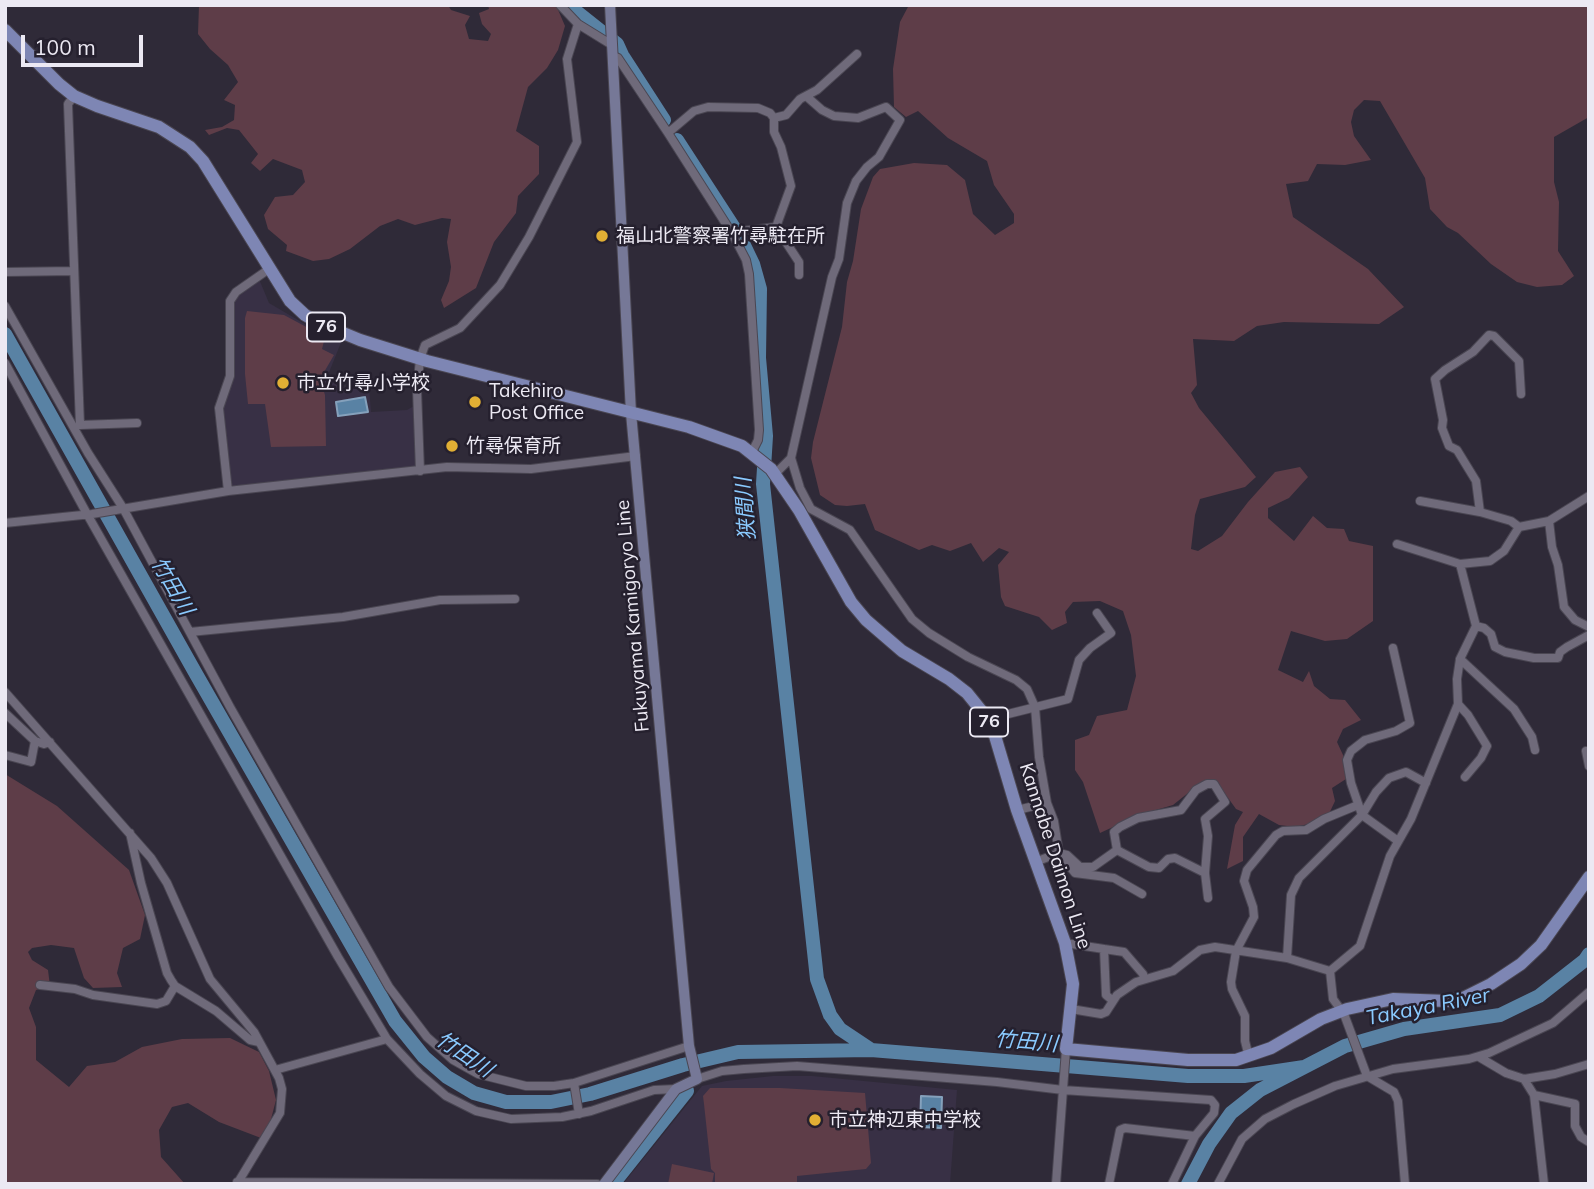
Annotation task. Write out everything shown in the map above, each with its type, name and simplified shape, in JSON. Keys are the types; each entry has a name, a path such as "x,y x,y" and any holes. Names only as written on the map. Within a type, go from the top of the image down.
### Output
{"main road":[{"name":"Fukuyama Kamigoryo Line","path":"610,5 631,413 690,1047 697,1077"},
{"name":"Kannabe Daimon Line","path":"5,30 74,96 159,127 190,147 203,161 290,301 305,316 336,331 420,359 690,427 735,442 773,471 799,510 851,601 866,620 902,651 967,693 988,719 1017,810 1065,943 1073,984 1066,1051"},
{"path":"1066,1051 1188,1060 1220,1061 1250,1057 1271,1048 1303,1028 1342,1012 1393,999 1447,1001 1463,998 1492,984 1521,964 1541,945 1589,877"},
{"path":"604,1184 676,1089 697,1077"}],"street":[{"path":"560,5 578,24 612,45 618,58 672,130 738,233 749,274 759,430 754,454"},
{"path":"420,471 417,410 420,359 425,345 460,328 500,285 529,237 577,142 568,60 578,24"},
{"path":"774,118 786,115 800,99 817,90 857,54"},
{"path":"74,96 68,104 80,425 88,453"},
{"path":"806,96 834,116 858,118 886,107 900,120 879,157 856,181 847,203 841,250 832,277 790,458 800,488 811,509 850,530 912,619 968,657 1027,688 1035,707 1039,757 1059,853 1075,873 1114,878 1142,894"},
{"path":"672,130 694,111 708,107 758,108 769,113 774,118 774,132 782,147 791,186 776,227"},
{"path":"738,233 776,227"},
{"path":"776,227 799,262 799,275"},
{"path":"229,491 219,408 230,376 230,301 236,292 269,269"},
{"path":"5,272 74,271"},
{"path":"5,306 388,987 427,1037 453,1060 490,1078 526,1086 574,1084 690,1047"},
{"path":"1480,512 1476,481 1457,450 1449,446 1442,428 1443,420 1435,379 1473,352 1489,335 1494,336 1519,361 1521,394"},
{"path":"5,363 338,957 387,1039 420,1074 446,1096 476,1111 511,1119 536,1119 579,1112 654,1090 676,1089"},
{"path":"80,425 137,423"},
{"path":"5,523 89,514 229,491 447,467 531,469 636,456"},
{"path":"773,471 790,458"},
{"path":"1397,544 1460,564 1495,559 1504,551 1519,527 1549,521 1589,496"},
{"path":"1420,501 1480,512 1511,521 1519,527"},
{"path":"1549,521 1552,547 1558,565 1561,602 1567,613 1589,627"},
{"path":"1330,971 1360,946 1390,856 1411,819 1458,704 1457,679 1460,659 1476,626 1460,564"},
{"path":"190,632 343,617 440,600 515,599"},
{"path":"988,719 1068,699 1079,660 1111,633 1097,613"},
{"path":"1476,626 1491,634 1495,647 1534,658 1558,658 1560,652 1589,635"},
{"path":"1393,648 1410,723 1396,731 1366,740 1351,751 1347,760 1362,815 1398,841"},
{"path":"1460,659 1514,709 1532,737 1535,750"},
{"path":"5,692 151,858 166,883 210,979 254,1032 275,1070 282,1089 280,1113 237,1183"},
{"path":"1458,704 1487,746 1465,777"},
{"path":"5,713 35,741 44,744 50,742"},
{"path":"5,755 31,762 35,741"},
{"path":"1586,751 1589,766"},
{"path":"1287,958 1290,908 1295,886 1322,854 1362,815 1376,792 1389,778 1406,772 1426,783"},
{"path":"1117,850 1114,832 1120,827 1138,818 1181,810 1195,790 1207,784 1214,784 1225,803 1205,819 1208,836 1205,873 1208,898"},
{"path":"1017,810 1047,803"},
{"path":"1250,1057 1245,1041 1245,1016 1232,989 1237,951 1254,917 1254,906 1244,881 1247,870 1254,859 1283,831 1306,830 1324,819 1358,805"},
{"path":"130,832 166,973 175,986 216,1011 250,1040 259,1042"},
{"path":"1035,862 1059,853 1067,855 1080,867 1093,867 1117,850"},
{"path":"1117,850 1149,867 1159,868 1168,859 1175,858 1205,873"},
{"path":"1065,943 1124,952 1143,974 1144,979"},
{"path":"1071,1009 1101,1014 1106,1012 1112,1000 1136,982 1173,971 1200,950 1214,947 1287,958 1330,971"},
{"path":"1104,949 1106,995 1112,1000"},
{"path":"1330,971 1331,990 1366,1075 1394,1092 1396,1097 1405,1184"},
{"path":"40,985 157,1004 166,1001 175,986"},
{"path":"1218,1184 1235,1148 1265,1119 1317,1093 1366,1075 1479,1057 1553,1023 1589,992"},
{"path":"275,1070 387,1039"},
{"path":"1056,1184 1066,1051"},
{"path":"1479,1057 1506,1073 1524,1079 1589,1064"},
{"path":"697,1077 722,1071 797,1066 1211,1100 1214,1113 1195,1136 1172,1184"},
{"path":"1524,1079 1534,1095 1544,1184"},
{"path":"574,1084 579,1112"},
{"path":"1534,1095 1575,1104 1576,1126 1581,1137 1589,1142"},
{"path":"1110,1184 1120,1130 1125,1128 1195,1136"},
{"path":"237,1183 597,1184"}],"shaded area":[{"path":"199,5 448,5 451,10 470,16 465,25 469,39 488,41 491,34 482,24 479,13 489,9 488,5 556,5 565,26 558,50 547,68 528,87 516,131 539,146 539,174 518,196 516,213 494,242 476,288 444,308 441,300 449,281 451,267 447,242 451,219 442,218 415,225 398,219 380,226 350,249 329,259 313,261 286,251 287,245 268,229 264,215 275,197 293,195 305,182 302,170 273,159 260,171 251,163 258,154 239,130 227,128 209,135 205,130 222,127 234,120 235,105 224,100 238,82 228,65 198,34"},
{"path":"909,5 1589,5 1589,117 1554,137 1554,182 1559,202 1558,251 1574,276 1562,285 1537,287 1517,282 1491,264 1430,209 1425,178 1380,101 1364,100 1354,110 1351,122 1354,136 1371,160 1345,165 1317,164 1308,181 1286,184 1293,217 1368,269 1404,307 1379,324 1284,322 1257,326 1234,341 1193,339 1197,385 1191,393 1199,408 1256,477 1245,487 1200,499 1191,549 1198,551 1222,536 1275,472 1300,467 1308,477 1289,498 1268,508 1268,518 1294,541 1313,516 1327,528 1344,529 1349,541 1373,546 1373,621 1347,639 1325,641 1291,631 1278,670 1303,682 1309,671 1314,686 1330,699 1345,700 1361,720 1343,729 1337,742 1343,755 1346,779 1332,788 1335,801 1328,816 1313,823 1295,827 1279,825 1259,814 1243,837 1243,861 1227,869 1235,825 1243,812 1236,809 1216,781 1203,781 1173,805 1139,815 1100,833 1083,782 1075,770 1075,740 1089,735 1097,716 1127,710 1136,676 1131,635 1123,611 1100,601 1073,602 1065,612 1067,623 1052,630 1039,617 1005,606 1001,597 998,565 1009,552 999,548 983,562 971,543 950,551 932,545 919,550 875,530 865,504 835,505 820,495 811,458 813,442 842,327 847,282 861,209 873,177 880,169 914,163 947,165 965,180 973,214 995,235 1014,223 1014,214 994,185 987,161 948,138 918,111 906,117 894,107 893,69 900,22"},
{"name":"市立竹尋小学校","path":"259,279 269,303 315,330 342,340 326,380 339,379 338,386 355,389 363,373 368,374 371,412 407,410 414,406 417,462 412,470 236,488 232,485 221,408 233,373 232,305 237,295"},
{"path":"247,311 284,315 325,337 322,349 334,355 320,379 325,395 326,446 271,447 265,404 248,404 245,374"},
{"path":"5,774 57,806 129,870 145,915 140,939 123,948 117,973 122,987 93,988 84,978 74,948 51,945 32,948 28,952 32,960 48,970 50,986 36,990 29,1008 36,1027 36,1060 69,1087 87,1066 115,1062 142,1047 182,1039 230,1038 259,1052 269,1071 276,1100 270,1123 261,1138 219,1122 188,1103 172,1107 159,1130 161,1157 185,1184 5,1184"},
{"name":"市立神辺東中学校","path":"773,1076 812,1076 957,1090 950,1184 623,1184 702,1086"},
{"path":"710,1088 780,1088 865,1093 871,1163 866,1169 797,1176 797,1184 715,1184 703,1096"},
{"path":"672,1164 714,1173 712,1184 668,1184"}],"water":[{"path":"365,397 368,412 338,416 336,402"},
{"path":"921,1096 942,1097 941,1128 920,1127"}],"waterway":[{"name":"狭間川","path":"568,5 617,44 664,120"},
{"name":"狭間川","path":"677,140 740,237 753,264 760,289 759,358 766,436 763,484 817,979 830,1015 840,1029 870,1049"},
{"name":"竹田川","path":"5,334 395,1021 424,1057 447,1077 474,1093 506,1102 551,1102 590,1094 683,1065 738,1052 871,1050 1188,1076 1244,1076 1304,1067"},
{"name":"Takaya River","path":"1188,1184 1209,1144 1231,1113 1260,1090 1345,1046 1404,1029 1500,1015 1539,996 1589,954"},
{"path":"613,1184 687,1091"}],"place":[{"name":"福山北警察署竹尋駐在所","path":"602,236"},
{"name":"市立竹尋小学校","path":"283,383"},
{"name":"Takehiro Post Office","path":"475,402"},
{"name":"竹尋保育所","path":"452,446"},
{"name":"市立神辺東中学校","path":"815,1120"}]}
